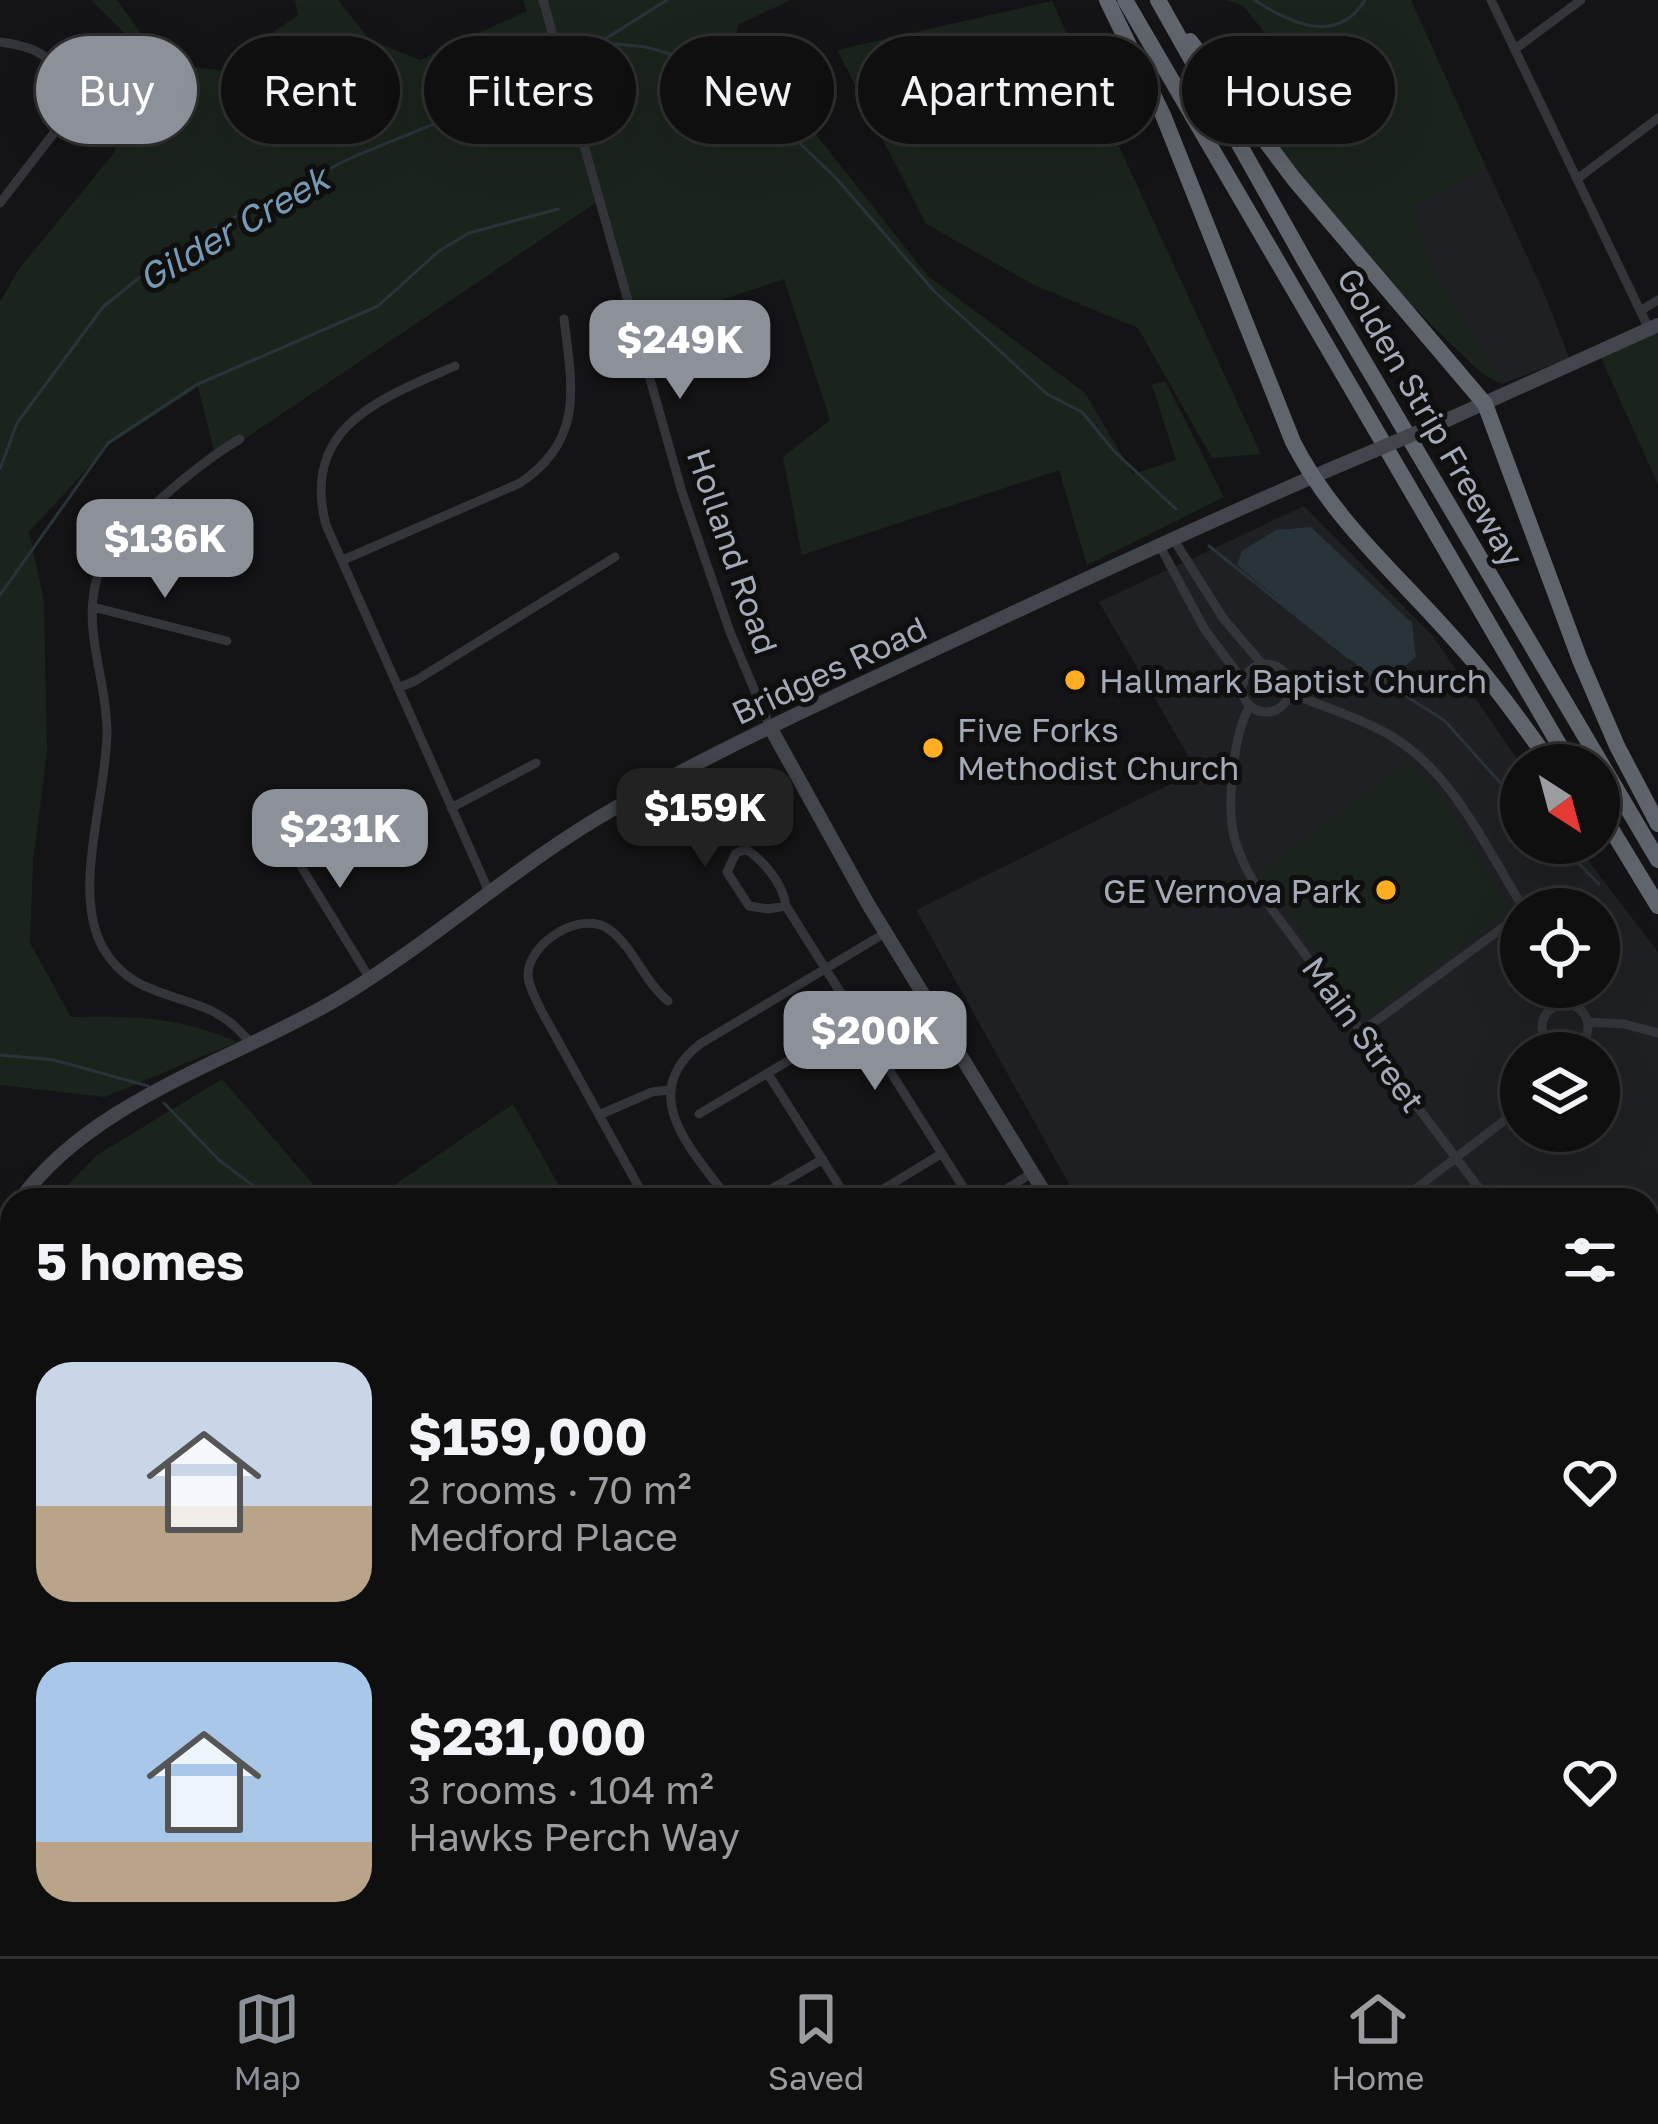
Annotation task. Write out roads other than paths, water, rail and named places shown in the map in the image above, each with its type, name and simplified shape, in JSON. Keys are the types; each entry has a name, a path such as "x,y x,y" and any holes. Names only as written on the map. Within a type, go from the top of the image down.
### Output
{"highway":[{"path":"1107,0 1163,115 1311,478 1337,514 1461,646 1536,744"},
{"name":"Golden Strip Freeway","path":"1125,0 1559,744"},
{"path":"1159,0 1294,179 1485,404 1580,660 1658,824"},
{"name":"Golden Strip Freeway","path":"1159,0 1295,244 1658,860"},
{"path":"1620,844 1658,907"},
{"path":"1620,856 1658,907"}],"main road":[{"name":"Bridges Road","path":"30,1188 52,1163 93,1131 157,1091 253,1045 370,979 616,807 770,727 1167,543 1653,327"},
{"name":"Holland Road","path":"770,727 885,933 1041,1188"}],"street":[{"name":"Holland Road","path":"543,0 682,492 730,632 770,727"},
{"path":"1491,0 1640,310 1653,327"},
{"path":"1515,49 1581,0"},
{"path":"0,42 33,48 48,57 66,88 57,129 0,203"},
{"path":"1577,179 1658,118"},
{"path":"1640,310 1658,300"},
{"path":"343,560 520,483 546,463 570,415 564,319"},
{"path":"454,366 373,403 349,422 334,442 323,472 321,500 326,525 490,894"},
{"path":"240,439 181,480 111,554 98,578 91,634 107,730 90,894 99,940 110,960 132,981 218,1014 253,1045"},
{"path":"1167,543 1263,665"},
{"path":"1167,543 1205,630 1244,682"},
{"path":"398,688 615,557"},
{"path":"93,607 227,640"},
{"path":"1263,665 1278,667 1286,674 1290,693 1276,710 1265,712 1250,706 1244,697 1244,682 1263,665"},
{"path":"1290,693 1385,732 1419,756 1452,794 1509,888"},
{"name":"Main Street","path":"1250,706 1240,726 1236,762 1235,842 1260,891 1479,1188"},
{"path":"452,808 536,763"},
{"path":"285,813 302,868 370,979"},
{"path":"786,906 768,910 749,906 727,872 736,853 746,849 762,860 785,896 786,906 964,1188"},
{"path":"639,1188 529,982 528,968 539,948 562,930 586,923 605,927 632,953 654,989 668,1001"},
{"path":"1361,1032 1500,928"},
{"path":"721,1188 677,1124 669,1090 680,1064 700,1044 885,933"},
{"path":"1575,1008 1582,1010 1588,1022 1585,1032"},
{"path":"699,1114 857,1020"},
{"path":"1588,1022 1624,1024 1658,1033"},
{"path":"768,1074 841,1188"},
{"path":"599,1115 638,1096 669,1090"},
{"path":"1417,1188 1500,1124"},
{"path":"885,1188 941,1154"},
{"path":"773,1188 823,1159"},
{"path":"1008,1188 1032,1173"}],"waterway":[{"name":"Gilder Creek","path":"610,36 667,0"},
{"name":"Gilder Creek","path":"1254,0 1312,26 1340,23 1365,0"},
{"path":"636,46 715,70 744,90 836,178 934,291 1047,394 1082,412 1114,451 1176,509"},
{"name":"Gilder Creek","path":"0,469 17,423 103,307 140,277 220,225 353,157 424,128"},
{"path":"0,595 108,443 196,385 378,306 439,251 469,233 558,209"},
{"path":"1209,546 1348,657"},
{"path":"1386,683 1445,721 1500,783"},
{"path":"1579,864 1599,884"},
{"path":"0,1055 54,1060 148,1086"},
{"path":"164,1103 219,1160 256,1188"}],"place":[{"name":"Hallmark Baptist Church","path":"1075,680"},
{"name":"Five Forks Methodist Church","path":"933,748"},
{"name":"GE Vernova Park","path":"1386,890"}]}
